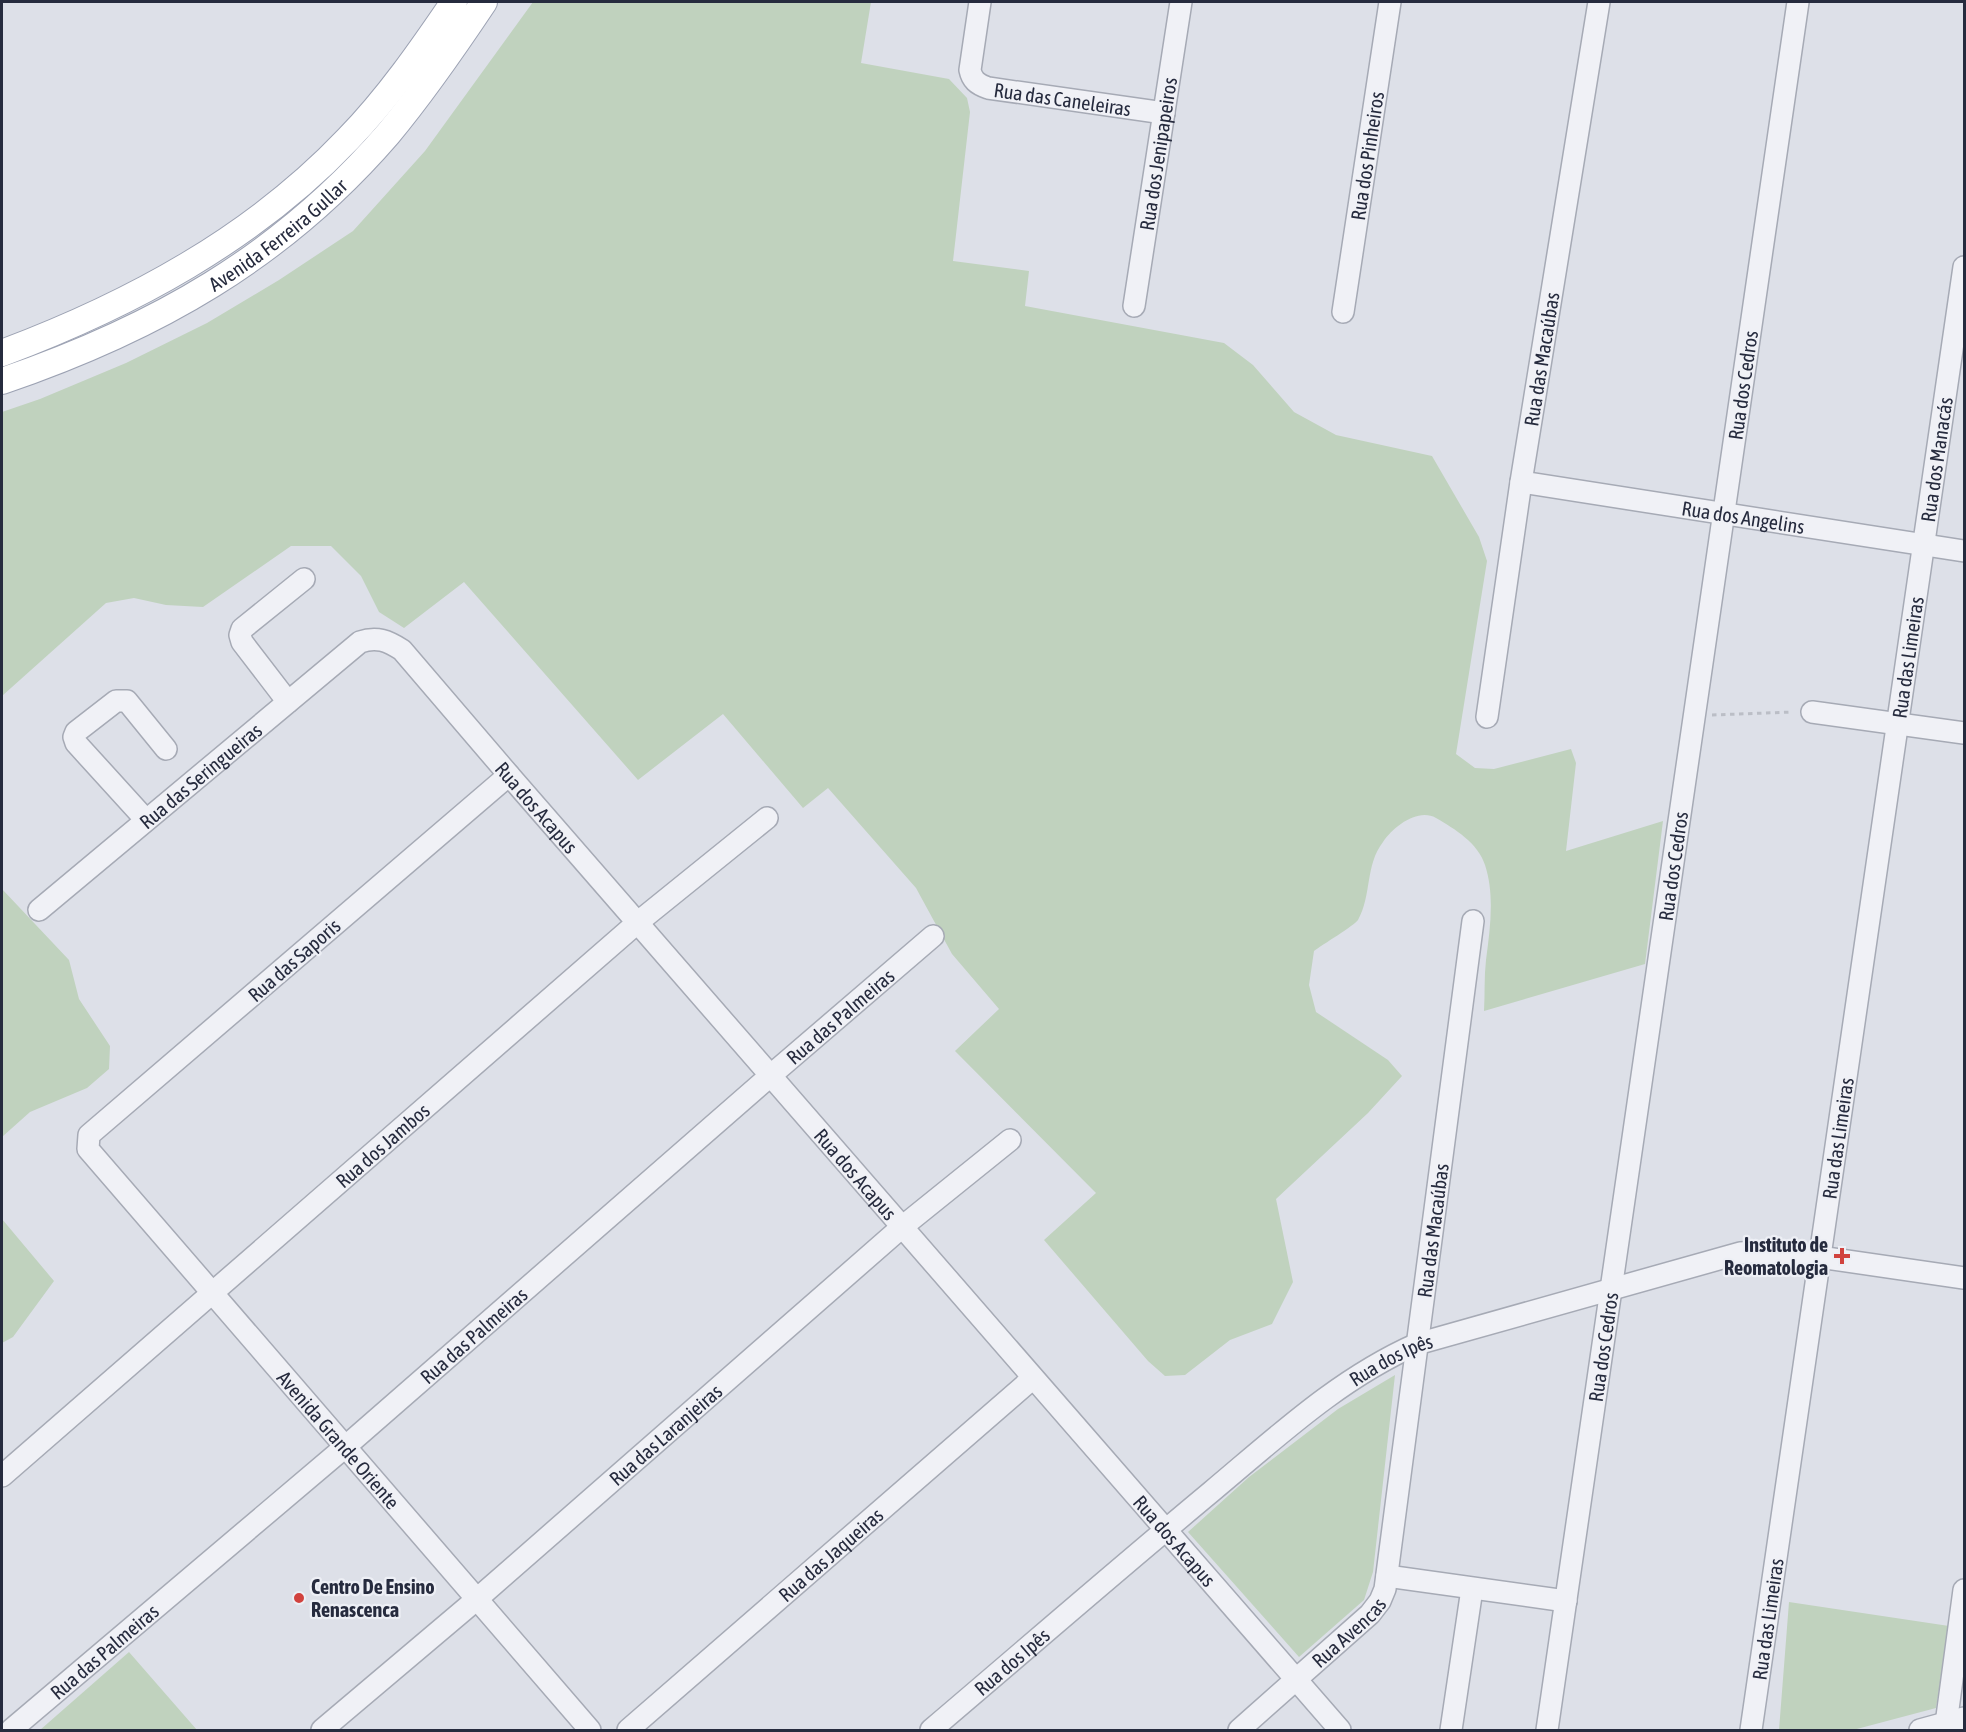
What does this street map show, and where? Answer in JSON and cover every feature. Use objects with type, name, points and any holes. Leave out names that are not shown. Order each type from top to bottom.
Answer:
[{"type":"main road","name":"Avenida Ferreira Gullar","points":[[2,353],[119,304],[234,237],[277,204],[349,139],[397,82],[454,2]]},
{"type":"main road","name":"Avenida Ferreira Gullar","points":[[2,381],[49,365],[111,339],[179,305],[243,266],[294,226],[340,185],[388,134],[440,66],[484,2]]},
{"type":"street","name":"Rua das Caneleiras","points":[[980,2],[970,70],[975,82],[987,88],[1164,113]]},
{"type":"street","name":"Rua dos Jenipapeiros","points":[[1134,306],[1181,2]]},
{"type":"street","name":"Rua dos Pinheiros","points":[[1343,312],[1390,2]]},
{"type":"street","name":"Rua das Macaúbas","points":[[1487,717],[1521,482],[1599,2]]},
{"type":"street","name":"Rua dos Cedros","points":[[1547,1731],[1798,2]]},
{"type":"street","name":"Rua dos Manacás","points":[[1925,545],[1965,267]]},
{"type":"street","name":"Rua dos Angelins","points":[[1521,482],[1965,551]]},
{"type":"street","name":"Rua das Limeiras","points":[[1751,1731],[1925,545]]},
{"type":"street","points":[[288,702],[242,642],[240,635],[242,629],[304,579]]},
{"type":"street","name":"Rua dos Acapus","points":[[360,642],[370,639],[383,640],[402,650],[508,775],[1340,1731]]},
{"type":"street","name":"Rua das Seringueiras","points":[[39,910],[360,642]]},
{"type":"street","points":[[146,820],[76,743],[74,737],[76,732],[116,701],[122,700],[127,701],[165,749]]},
{"type":"street","points":[[1812,712],[1965,733]]},
{"type":"street","name":"Rua das Saporis","points":[[88,1149],[89,1136],[508,775]]},
{"type":"street","name":"Rua dos Jambos","points":[[2,1476],[637,923],[767,818]]},
{"type":"street","name":"Rua das Macaúbas","points":[[1387,1576],[1473,921]]},
{"type":"street","name":"Rua das Palmeiras","points":[[11,1731],[345,1447],[933,936]]},
{"type":"street","name":"Rua das Laranjeiras","points":[[322,1731],[477,1599],[902,1227],[1010,1140]]},
{"type":"street","name":"Avenida Grande Oriente","points":[[88,1149],[590,1731]]},
{"type":"street","name":"Rua dos Ipês","points":[[931,1731],[1318,1403],[1359,1374],[1386,1358],[1417,1344],[1740,1253],[1820,1257],[1965,1278]]},
{"type":"street","name":"Rua das Jaqueiras","points":[[628,1731],[1033,1377]]},
{"type":"street","points":[[1387,1576],[1566,1601]]},
{"type":"street","name":"Rua Avencas","points":[[1296,1679],[1370,1614],[1380,1601],[1387,1576]]},
{"type":"street","points":[[1451,1731],[1472,1589]]},
{"type":"street","points":[[1920,1731],[1955,1721],[1965,1590]]},
{"type":"street","points":[[1239,1731],[1296,1679]]},
{"type":"path","points":[[1694,716],[1812,712]]},
{"type":"green space","points":[[533,2],[871,2],[861,63],[949,79],[967,98],[970,112],[953,261],[1029,271],[1025,306],[1224,343],[1253,365],[1294,412],[1336,435],[1432,456],[1479,537],[1487,561],[1456,754],[1475,768],[1494,769],[1571,749],[1576,763],[1566,851],[1663,821],[1645,964],[1484,1011],[1491,900],[1488,876],[1482,857],[1465,837],[1436,818],[1422,815],[1414,817],[1393,830],[1373,860],[1365,900],[1358,920],[1314,951],[1309,985],[1316,1012],[1388,1060],[1402,1076],[1368,1113],[1276,1199],[1293,1282],[1272,1324],[1230,1340],[1185,1375],[1165,1376],[1148,1361],[1044,1240],[1096,1193],[955,1051],[999,1009],[952,954],[916,888],[828,788],[803,808],[723,714],[638,780],[464,582],[404,628],[379,612],[361,576],[331,546],[291,546],[203,607],[166,605],[134,598],[106,603],[2,696],[2,412],[40,399],[126,363],[207,323],[279,280],[353,231],[425,151]]},
{"type":"green space","points":[[2,889],[69,960],[79,999],[110,1046],[109,1069],[87,1088],[30,1112],[2,1137]]},
{"type":"green space","points":[[2,1219],[54,1281],[13,1337],[2,1343]]},
{"type":"green space","points":[[1395,1375],[1373,1572],[1364,1600],[1299,1657],[1188,1532],[1249,1477],[1338,1409]]},
{"type":"green space","points":[[1789,1602],[1949,1626],[1936,1708],[1853,1730],[1779,1730]]},
{"type":"green space","points":[[129,1652],[197,1730],[40,1730]]},
{"type":"place","name":"Instituto de Reomatologia","points":[[1842,1256]]},
{"type":"place","name":"Centro De Ensino Renascenca","points":[[299,1598]]}]
